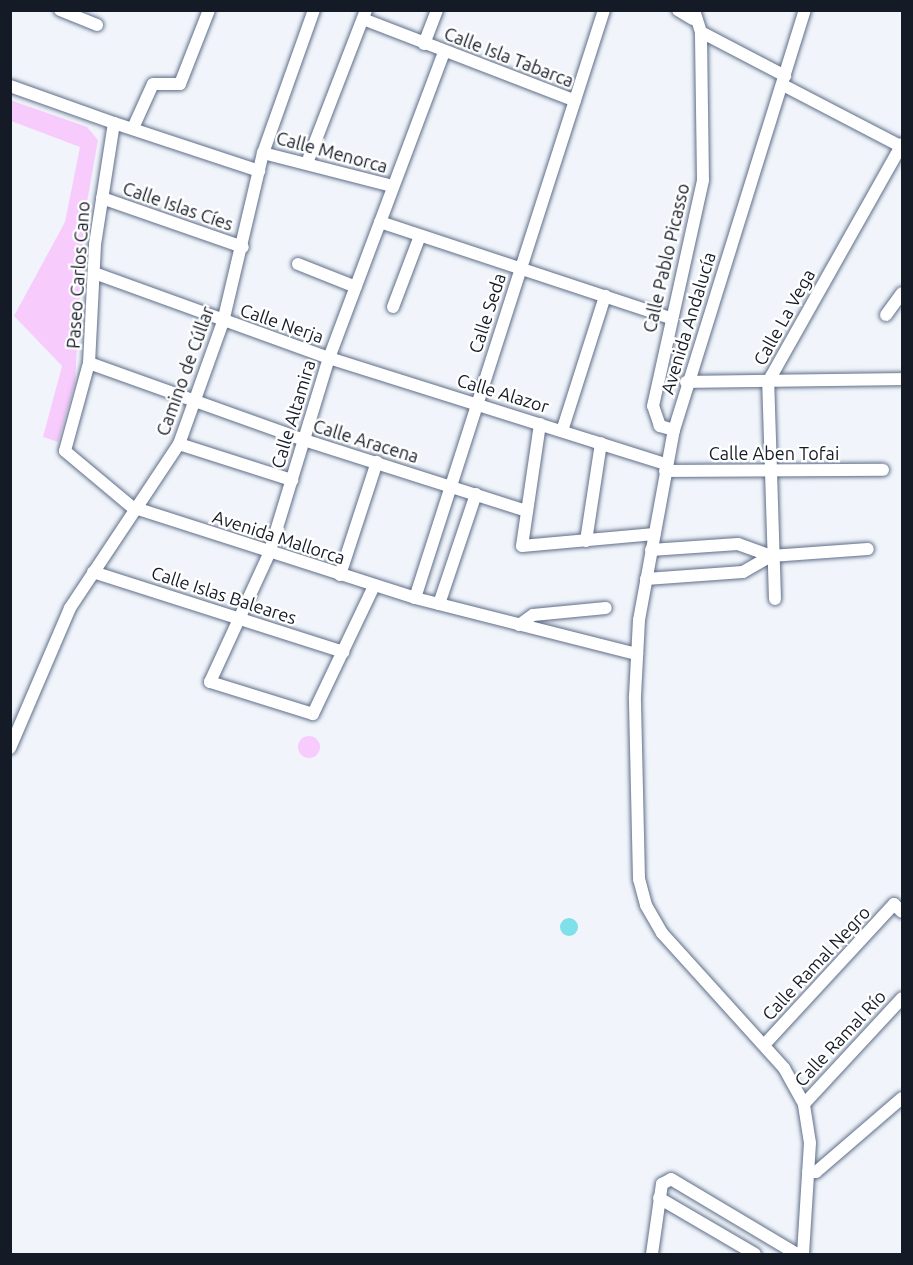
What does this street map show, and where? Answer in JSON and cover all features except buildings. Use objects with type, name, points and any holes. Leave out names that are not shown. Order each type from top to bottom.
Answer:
[{"type":"street","points":[[133,128],[153,84],[180,84],[209,10]]},
{"type":"street","name":"Camino de Cúllar","points":[[10,748],[52,642],[132,507],[179,444],[196,403],[224,322],[263,153],[314,10]]},
{"type":"street","points":[[424,44],[437,10]]},
{"type":"street","name":"Calle Seda","points":[[415,598],[604,10]]},
{"type":"street","points":[[678,10],[694,15],[701,32],[902,146]]},
{"type":"street","name":"Avenida Andalucía","points":[[804,1104],[764,1045],[662,933],[646,905],[639,879],[636,654],[665,467],[686,382],[806,10]]},
{"type":"street","points":[[62,11],[97,25]]},
{"type":"street","points":[[307,163],[364,15]]},
{"type":"street","name":"Calle Isla Tabarca","points":[[364,15],[424,44],[575,101]]},
{"type":"street","name":"Calle Pablo Picasso","points":[[674,430],[660,426],[653,406],[702,180],[701,32]]},
{"type":"street","name":"Calle Altamira","points":[[344,652],[314,714],[210,682],[269,554],[329,358],[444,52]]},
{"type":"street","points":[[10,86],[259,171]]},
{"type":"street","name":"Paseo Carlos Cano","points":[[114,123],[102,198],[94,273],[89,363],[65,451],[132,507]]},
{"type":"street","name":"Calle La Vega","points":[[775,599],[771,556],[768,382],[902,146]]},
{"type":"street","name":"Calle Menorca","points":[[263,153],[392,186]]},
{"type":"street","name":"Calle Islas Cíes","points":[[102,198],[243,247]]},
{"type":"street","points":[[380,222],[671,318]]},
{"type":"street","points":[[393,308],[420,236]]},
{"type":"street","points":[[298,264],[356,287]]},
{"type":"street","name":"Calle Nerja","points":[[94,273],[224,322],[329,358]]},
{"type":"street","points":[[886,315],[903,293]]},
{"type":"street","points":[[562,431],[604,296]]},
{"type":"street","name":"Calle Alazor","points":[[329,358],[602,443],[665,467]]},
{"type":"street","name":"Calle Aracena","points":[[89,363],[304,440],[527,511]]},
{"type":"street","points":[[686,382],[903,379]]},
{"type":"street","points":[[540,423],[522,546],[654,534]]},
{"type":"street","points":[[586,541],[602,443]]},
{"type":"street","points":[[179,444],[292,480]]},
{"type":"street","points":[[340,575],[377,462]]},
{"type":"street","name":"Calle Aben Tofai","points":[[665,467],[771,471],[884,470]]},
{"type":"street","points":[[439,604],[476,495]]},
{"type":"street","name":"Avenida Mallorca","points":[[132,507],[269,554],[415,598],[636,654]]},
{"type":"street","points":[[651,550],[738,544],[771,556],[868,549]]},
{"type":"street","points":[[646,579],[743,572],[771,556]]},
{"type":"street","name":"Calle Islas Baleares","points":[[93,572],[344,652]]},
{"type":"street","points":[[344,652],[374,586]]},
{"type":"street","points":[[519,625],[533,615],[606,608]]},
{"type":"street","name":"Calle Ramal Negro","points":[[764,1045],[898,908]]},
{"type":"street","name":"Calle Ramal Río","points":[[804,1104],[903,998]]},
{"type":"street","points":[[808,1172],[816,1172],[903,1098]]},
{"type":"street","points":[[803,1254],[808,1172],[804,1104]]},
{"type":"street","points":[[652,1254],[662,1185],[671,1179],[797,1254]]},
{"type":"street","points":[[659,1198],[755,1254]]},
{"type":"shaded area","points":[[10,100],[87,127],[98,140],[84,219],[75,382],[58,442],[43,437],[62,366],[14,316],[65,222],[80,147],[11,121]]},
{"type":"shaded area","points":[[309,736],[317,739],[320,747],[317,755],[309,758],[301,755],[298,747],[301,739]]},
{"type":"water","points":[[565,918],[573,918],[578,923],[576,934],[565,936],[560,931],[560,923]]}]
